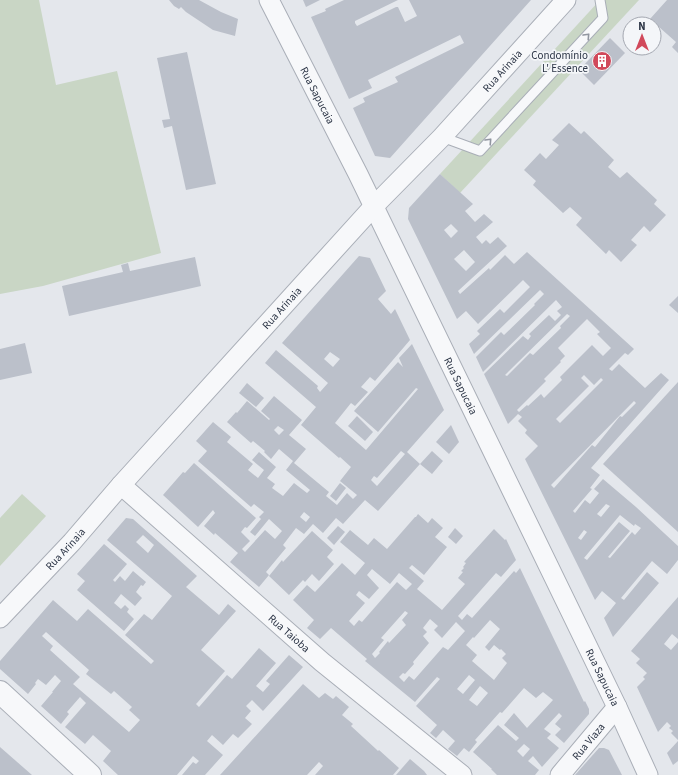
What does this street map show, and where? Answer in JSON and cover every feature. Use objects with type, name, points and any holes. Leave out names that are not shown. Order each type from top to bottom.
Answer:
[{"type":"street","name":"Rua Sapucaia","points":[[269,0],[374,206],[617,707],[648,775]]},
{"type":"street","name":"Rua Arinaia","points":[[0,618],[72,542],[121,485],[374,206],[442,137],[566,0]]},
{"type":"street","name":"Rua Taioba","points":[[121,485],[322,662],[462,775]]},
{"type":"street","points":[[0,692],[90,775]]},
{"type":"street","name":"Rua Viaza","points":[[560,775],[617,707]]},
{"type":"lane","points":[[442,137],[480,151],[603,18],[600,0]]},
{"type":"green space","points":[[0,0],[39,0],[56,85],[117,71],[161,253],[43,286],[0,294]]},
{"type":"green space","points":[[600,0],[639,0],[624,16],[622,16],[622,18],[460,193],[440,174]]},
{"type":"green space","points":[[22,494],[46,516],[0,566],[0,518]]},
{"type":"building","points":[[169,0],[199,0],[238,19],[235,36],[213,30],[181,7],[179,9],[174,6]]},
{"type":"building","points":[[303,0],[320,0],[306,7]]},
{"type":"building","points":[[344,0],[398,0],[355,21],[357,26],[396,7],[398,7],[405,22],[417,16],[409,0],[531,0],[390,158],[375,156],[353,108],[365,102],[363,98],[398,82],[395,77],[464,43],[460,35],[368,80],[372,88],[349,99],[311,17],[326,11],[325,9]]},
{"type":"building","points":[[667,0],[678,0],[678,53],[672,47],[676,42],[662,30],[662,16],[653,16]]},
{"type":"building","name":"Condomínio L' Essence","points":[[610,38],[622,50],[622,56],[594,85],[579,70]]},
{"type":"building","points":[[187,52],[216,184],[186,190],[172,126],[164,128],[162,120],[170,119],[157,58]]},
{"type":"building","points":[[569,123],[581,134],[584,131],[614,160],[608,167],[620,178],[627,172],[657,200],[654,204],[666,215],[650,232],[644,226],[631,240],[637,245],[621,262],[609,250],[606,254],[576,225],[582,218],[570,207],[563,213],[533,185],[536,181],[524,170],[540,153],[546,159],[559,145],[552,140]]},
{"type":"building","points":[[440,174],[473,204],[465,211],[475,222],[484,214],[493,222],[476,237],[482,244],[486,240],[490,244],[498,237],[507,246],[458,291],[460,294],[489,268],[490,270],[505,255],[514,264],[527,252],[634,349],[628,355],[625,353],[609,369],[612,371],[619,364],[645,388],[661,373],[669,380],[591,468],[600,475],[590,488],[592,489],[573,511],[575,513],[585,500],[590,504],[599,493],[594,489],[603,479],[678,546],[678,560],[667,574],[652,561],[621,598],[624,600],[647,572],[659,583],[613,637],[604,618],[616,603],[602,591],[595,600],[525,459],[538,446],[525,433],[527,430],[518,421],[522,417],[518,414],[508,424],[484,374],[523,336],[528,340],[531,336],[529,334],[549,315],[555,321],[561,315],[557,311],[562,307],[556,300],[483,372],[476,357],[501,332],[504,335],[535,305],[534,304],[544,294],[540,290],[474,354],[469,344],[480,334],[477,331],[500,309],[504,313],[530,287],[523,280],[478,324],[466,311],[457,319],[408,219],[409,208]],"holes":[[[451,224],[458,231],[451,238],[444,230]],[[464,250],[475,262],[466,271],[454,259]],[[567,314],[570,316],[560,326],[561,328],[533,355],[530,353],[507,376],[505,375]],[[587,319],[600,332],[597,334],[611,348],[603,356],[592,345],[560,377],[562,380],[544,398],[541,394],[519,412],[517,410],[546,381],[544,379],[565,356],[558,348]],[[584,375],[594,385],[601,378],[603,380],[560,423],[556,419],[589,386],[581,378]],[[634,401],[636,403],[622,417],[620,416],[595,447],[592,445],[554,488],[551,485]],[[606,504],[610,506],[601,517],[597,514]],[[620,515],[634,526],[635,524],[641,528],[635,535],[632,532],[610,558],[608,557],[630,531],[619,522],[587,560],[584,558]],[[584,530],[587,532],[581,540],[578,538]]]},
{"type":"building","points":[[359,256],[370,258],[386,291],[378,299],[391,314],[395,309],[410,340],[375,381],[370,377],[361,387],[368,392],[355,406],[351,403],[335,423],[366,450],[418,389],[416,388],[378,432],[354,411],[398,362],[403,367],[399,358],[412,344],[444,410],[407,452],[420,464],[378,511],[365,500],[343,524],[336,518],[323,533],[313,524],[304,534],[296,528],[283,545],[286,548],[266,572],[269,575],[259,587],[230,562],[238,553],[215,533],[214,535],[204,526],[215,513],[213,510],[198,527],[163,495],[183,472],[185,473],[194,463],[256,518],[241,532],[250,541],[242,549],[245,552],[265,530],[275,539],[282,531],[269,519],[255,536],[250,532],[261,519],[259,517],[264,512],[254,504],[251,507],[198,461],[207,451],[196,441],[213,422],[231,437],[227,442],[253,464],[248,470],[258,478],[264,470],[252,460],[259,452],[276,467],[267,478],[275,484],[272,488],[283,496],[294,483],[307,493],[310,490],[286,470],[293,461],[279,449],[271,459],[264,452],[265,451],[253,441],[251,443],[227,422],[247,401],[269,420],[270,419],[261,411],[274,396],[302,420],[289,435],[306,449],[294,463],[329,492],[326,496],[337,505],[347,493],[353,499],[357,495],[340,481],[351,467],[301,425],[316,407],[265,363],[276,350],[318,386],[317,388],[320,392],[328,383],[282,343]],"holes":[[[330,352],[340,359],[333,367],[324,359]],[[278,426],[284,430],[279,435],[274,430]],[[401,451],[405,454],[377,486],[371,480],[374,476],[377,478]],[[304,512],[310,517],[306,522],[300,517]]]},
{"type":"building","points":[[195,257],[201,286],[69,316],[62,286],[123,272],[121,265],[128,263],[130,271]]},
{"type":"building","points":[[678,296],[678,313],[669,305]]},
{"type":"building","points":[[25,343],[32,373],[0,380],[0,349]]},
{"type":"building","points":[[678,382],[678,532],[603,464]]},
{"type":"building","points":[[247,383],[264,398],[256,407],[239,393]]},
{"type":"building","points":[[357,416],[373,432],[365,441],[348,426]]},
{"type":"building","points":[[451,425],[459,442],[449,454],[436,442]]},
{"type":"building","points":[[432,451],[443,461],[432,474],[420,464]]},
{"type":"building","points":[[340,483],[346,488],[336,501],[330,496]]},
{"type":"building","points":[[418,514],[428,523],[432,518],[443,528],[435,537],[447,547],[424,575],[412,565],[409,568],[424,581],[417,589],[442,610],[465,584],[458,578],[463,572],[461,571],[466,563],[464,562],[494,529],[505,540],[506,539],[516,560],[501,577],[496,573],[458,616],[462,620],[467,614],[472,618],[514,571],[516,573],[520,568],[584,702],[585,701],[589,709],[589,714],[564,743],[555,735],[561,729],[555,724],[562,716],[559,713],[544,729],[551,734],[547,738],[559,748],[542,767],[533,756],[528,761],[539,770],[535,775],[497,775],[473,752],[498,725],[516,741],[519,738],[504,725],[514,713],[527,728],[553,700],[543,692],[536,698],[524,688],[475,740],[477,742],[469,752],[464,748],[457,756],[448,749],[455,741],[443,730],[436,738],[430,733],[437,725],[416,706],[440,679],[437,677],[415,702],[365,661],[367,659],[331,628],[320,639],[307,628],[314,620],[293,600],[307,585],[315,592],[342,563],[355,575],[365,563],[340,542],[350,530],[368,545],[374,538],[387,549]],"holes":[[[372,569],[390,584],[399,573],[412,584],[406,590],[397,582],[362,622],[359,620],[354,626],[349,621],[365,603],[356,595],[359,591],[369,599],[379,588],[367,575]],[[405,611],[408,613],[402,620],[406,625],[389,643],[388,641],[375,658],[372,654],[384,640],[381,638]],[[430,619],[438,626],[434,630],[442,638],[456,622],[465,631],[448,650],[443,647],[414,680],[409,676],[404,682],[399,677],[403,673],[405,674],[414,664],[413,662],[429,643],[423,636],[427,632],[423,628]],[[490,620],[500,629],[485,647],[489,651],[494,645],[506,654],[502,658],[507,663],[494,680],[472,661],[477,655],[466,645],[473,637],[474,638]],[[469,675],[475,680],[463,694],[457,689]],[[480,686],[488,693],[477,706],[469,700]],[[524,744],[530,749],[523,757],[517,751]]]},
{"type":"building","points":[[126,518],[133,519],[197,576],[186,587],[219,615],[228,604],[236,611],[201,650],[225,671],[196,704],[199,707],[227,675],[232,679],[259,648],[276,663],[256,686],[263,692],[270,684],[266,681],[289,655],[303,667],[263,711],[252,700],[246,706],[251,711],[245,718],[252,724],[238,738],[233,734],[223,745],[212,735],[207,741],[223,755],[205,775],[182,775],[193,762],[196,764],[199,761],[193,756],[177,775],[118,775],[103,761],[111,751],[93,735],[85,744],[65,727],[86,703],[80,697],[67,712],[69,714],[61,724],[41,706],[61,681],[55,675],[46,685],[38,679],[28,694],[0,669],[0,661],[53,600],[77,621],[88,609],[151,664],[154,661],[125,635],[144,614],[152,620],[172,596],[107,540]],"holes":[[[143,535],[154,545],[148,553],[136,542]],[[46,632],[89,670],[86,674],[111,694],[114,691],[132,707],[129,710],[140,720],[129,732],[73,684],[80,677],[50,650],[53,646],[42,636]]]},
{"type":"building","points":[[338,526],[345,532],[334,545],[327,538]]},
{"type":"building","points":[[455,528],[463,536],[456,544],[448,537]]},
{"type":"building","points":[[312,531],[333,550],[327,557],[334,564],[319,581],[312,574],[305,582],[303,580],[289,595],[269,576],[282,560],[283,562]]},
{"type":"building","points":[[104,544],[127,564],[113,580],[115,582],[120,576],[125,581],[133,571],[146,582],[143,586],[141,585],[136,592],[142,598],[135,606],[121,594],[114,603],[121,609],[125,605],[129,609],[127,612],[134,619],[124,631],[77,590],[85,581],[77,574]]},
{"type":"building","points":[[678,597],[678,639],[672,634],[664,644],[671,650],[678,642],[678,740],[671,733],[673,731],[669,728],[671,726],[667,722],[658,732],[637,687],[645,679],[643,677],[647,673],[636,663],[640,659],[631,651]]},
{"type":"building","points":[[303,684],[319,698],[325,693],[333,699],[336,696],[349,707],[342,715],[353,724],[351,726],[399,768],[393,775],[315,775],[323,766],[319,762],[307,775],[220,775]]},
{"type":"building","points":[[678,741],[678,761],[673,765],[667,753]]},
{"type":"building","points":[[0,747],[32,775],[0,775]]},
{"type":"building","points":[[599,748],[609,750],[622,775],[575,775]]},
{"type":"building","points":[[410,759],[424,771],[427,775],[396,775]]},
{"type":"place","name":"Condomínio L' Essence","points":[[602,61]]}]
